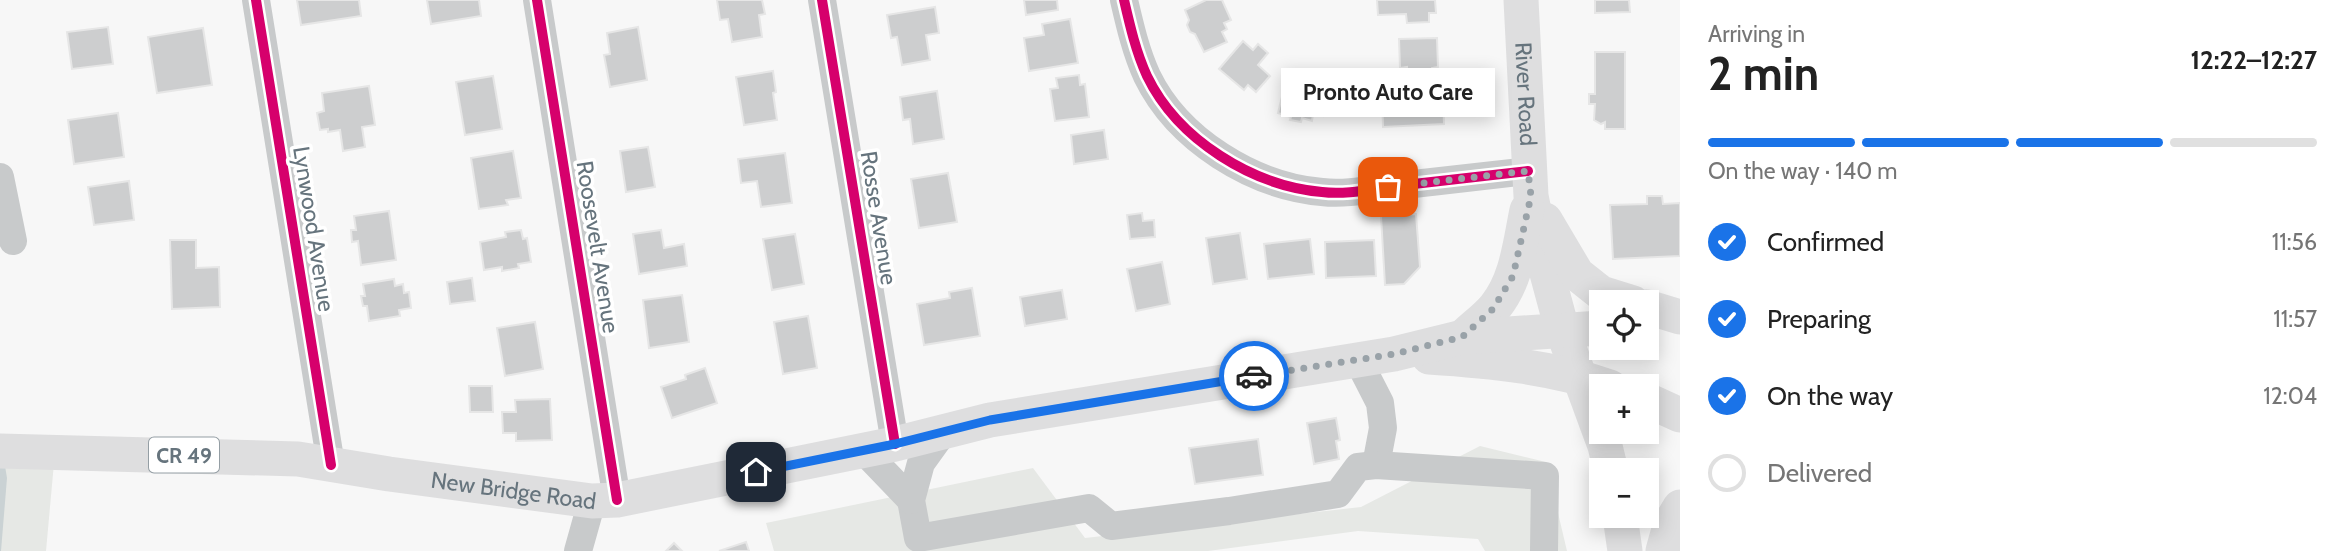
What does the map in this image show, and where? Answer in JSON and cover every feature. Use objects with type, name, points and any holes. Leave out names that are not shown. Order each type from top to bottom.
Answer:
[{"type":"main road","name":"River Road","points":[[1521,0],[1530,184],[1545,266],[1562,329],[1590,374]]},
{"type":"main road","points":[[1530,184],[1577,274],[1597,290]]},
{"type":"main road","points":[[1462,337],[1493,309],[1513,276],[1530,184]]},
{"type":"main road","points":[[1659,311],[1680,317]]},
{"type":"main road","points":[[1659,326],[1680,325]]},
{"type":"main road","name":"New Bridge Road","points":[[0,451],[298,459],[604,501],[879,447],[990,420],[1394,354],[1462,337],[1589,328]]},
{"type":"main road","name":"CR 49","points":[[1394,354],[1535,367],[1589,380]]},
{"type":"main road","points":[[1659,405],[1680,415]]},
{"type":"main road","points":[[1663,551],[1671,522],[1680,507]]},
{"type":"main road","points":[[1621,528],[1625,551]]},
{"type":"street","name":"Lynwood Avenue","points":[[256,0],[331,465]]},
{"type":"street","name":"Roosevelt Avenue","points":[[537,0],[604,501]]},
{"type":"street","name":"Rosse Avenue","points":[[822,0],[879,447]]},
{"type":"street","points":[[1124,0],[1134,43],[1148,77],[1167,108],[1194,135],[1222,157],[1250,171],[1284,185],[1335,193],[1530,184]]},
{"type":"street","points":[[0,177],[13,241]]},
{"type":"street","points":[[1358,359],[1380,403],[1382,428],[1376,465]]},
{"type":"street","points":[[911,500],[921,463],[944,431]]},
{"type":"street","points":[[879,447],[911,500],[918,538],[1089,508],[1111,526],[1338,494],[1358,467],[1376,465],[1545,475],[1544,551]]},
{"type":"street","points":[[578,551],[604,501]]},
{"type":"shaded area","points":[[0,436],[7,478],[1,551],[0,551]]},
{"type":"shaded area","points":[[1480,446],[1546,462],[1567,551],[1485,551],[1478,539],[1358,531],[1208,551],[774,551],[766,523],[1033,468],[1085,538],[1361,507]]},
{"type":"shaded area","points":[[0,462],[54,463],[46,551],[0,551]]},
{"type":"building","points":[[297,0],[359,0],[361,16],[301,25]]},
{"type":"building","points":[[427,0],[479,0],[481,16],[431,24]]},
{"type":"building","points":[[717,0],[762,0],[765,14],[759,15],[762,37],[732,42],[728,19],[720,20]]},
{"type":"building","points":[[1024,0],[1057,0],[1058,10],[1026,15]]},
{"type":"building","points":[[1206,0],[1222,0],[1231,20],[1224,23],[1227,29],[1222,32],[1227,42],[1204,52],[1195,34],[1190,32],[1185,10]]},
{"type":"building","points":[[1377,0],[1435,0],[1436,13],[1429,13],[1429,22],[1407,23],[1406,14],[1378,15]]},
{"type":"building","points":[[1595,0],[1629,0],[1630,12],[1595,13]]},
{"type":"building","points":[[935,7],[939,33],[926,35],[930,60],[902,65],[897,37],[891,38],[887,15]]},
{"type":"building","points":[[1070,19],[1078,63],[1029,71],[1024,38],[1044,35],[1042,24]]},
{"type":"building","points":[[108,27],[113,64],[72,69],[67,32]]},
{"type":"building","points":[[638,27],[647,80],[610,87],[604,55],[610,54],[607,33]]},
{"type":"building","points":[[203,28],[212,85],[157,93],[148,37]]},
{"type":"building","points":[[1437,38],[1438,67],[1432,68],[1432,78],[1407,79],[1407,67],[1400,68],[1399,39]]},
{"type":"building","points":[[1243,41],[1253,50],[1258,44],[1268,53],[1258,65],[1270,76],[1256,92],[1248,85],[1244,90],[1219,69]]},
{"type":"building","points":[[1595,52],[1625,52],[1625,129],[1605,129],[1605,122],[1601,124],[1594,120],[1595,104],[1589,104],[1589,94],[1595,94]]},
{"type":"building","points":[[773,71],[777,120],[744,125],[736,77]]},
{"type":"building","points":[[1079,75],[1080,85],[1085,84],[1089,117],[1055,121],[1050,89],[1058,88],[1056,78]]},
{"type":"building","points":[[493,76],[502,129],[465,135],[456,82]]},
{"type":"building","points":[[1287,76],[1314,82],[1312,91],[1328,95],[1323,116],[1313,114],[1312,121],[1302,118],[1301,122],[1290,120],[1291,117],[1278,113]]},
{"type":"building","points":[[369,86],[375,125],[362,127],[365,147],[343,151],[340,130],[320,130],[317,113],[324,111],[322,93]]},
{"type":"building","points":[[937,91],[944,139],[913,144],[910,119],[903,120],[900,97]]},
{"type":"building","points":[[1443,92],[1444,124],[1383,127],[1382,95]]},
{"type":"building","points":[[118,113],[124,157],[74,164],[68,120]]},
{"type":"building","points":[[1104,130],[1108,159],[1074,164],[1071,135]]},
{"type":"building","points":[[648,147],[655,187],[626,192],[620,151]]},
{"type":"building","points":[[513,151],[521,198],[506,200],[508,205],[479,209],[471,158]]},
{"type":"building","points":[[785,153],[792,203],[761,207],[757,181],[741,183],[738,159]]},
{"type":"building","points":[[948,173],[957,222],[919,228],[911,179]]},
{"type":"building","points":[[129,181],[134,220],[94,225],[88,187]]},
{"type":"building","points":[[1647,196],[1662,196],[1663,204],[1680,203],[1680,256],[1613,259],[1610,205],[1647,204]]},
{"type":"building","points":[[389,211],[396,260],[361,265],[358,241],[352,242],[351,230],[356,230],[354,216]]},
{"type":"building","points":[[1142,213],[1143,221],[1154,220],[1155,237],[1130,239],[1127,215]]},
{"type":"building","points":[[1416,214],[1420,267],[1404,284],[1385,285],[1381,216]]},
{"type":"building","points":[[521,230],[523,239],[527,238],[531,262],[518,264],[519,268],[502,271],[502,267],[484,270],[480,242],[506,237],[505,232]]},
{"type":"building","points":[[661,230],[664,248],[684,244],[687,266],[639,274],[633,234]]},
{"type":"building","points":[[1240,233],[1247,279],[1213,284],[1206,238]]},
{"type":"building","points":[[795,234],[804,284],[772,290],[763,239]]},
{"type":"building","points":[[1310,239],[1314,274],[1268,279],[1264,244]]},
{"type":"building","points":[[170,240],[196,240],[196,268],[219,267],[220,307],[172,309]]},
{"type":"building","points":[[1374,240],[1376,276],[1326,278],[1325,242]]},
{"type":"building","points":[[1162,262],[1170,304],[1136,311],[1127,269]]},
{"type":"building","points":[[472,278],[475,301],[450,304],[447,282]]},
{"type":"building","points":[[394,279],[395,286],[403,284],[404,293],[409,292],[411,308],[399,310],[400,316],[369,321],[367,306],[363,306],[361,296],[365,296],[363,284]]},
{"type":"building","points":[[972,288],[980,336],[924,345],[917,304],[950,298],[949,292]]},
{"type":"building","points":[[1062,290],[1067,319],[1025,326],[1020,297]]},
{"type":"building","points":[[682,295],[689,342],[649,348],[643,300]]},
{"type":"building","points":[[808,316],[817,368],[783,374],[774,322]]},
{"type":"building","points":[[535,322],[543,369],[505,376],[497,328]]},
{"type":"building","points":[[705,368],[717,403],[672,418],[661,387],[686,379],[685,375]]},
{"type":"building","points":[[469,386],[492,386],[493,412],[470,412]]},
{"type":"building","points":[[550,399],[552,440],[516,441],[516,433],[503,433],[502,412],[516,412],[515,400]]},
{"type":"building","points":[[1336,418],[1340,440],[1336,441],[1339,459],[1314,464],[1307,423]]},
{"type":"building","points":[[1258,439],[1263,475],[1195,484],[1189,448]]},
{"type":"building","points":[[746,542],[749,551],[719,551]]},
{"type":"building","points":[[674,543],[682,551],[666,551]]},
{"type":"cycle path","points":[[256,0],[331,465]]},
{"type":"cycle path","points":[[537,0],[617,500]]},
{"type":"cycle path","points":[[822,0],[895,444]]},
{"type":"cycle path","points":[[1124,0],[1140,58],[1161,99],[1198,139],[1244,170],[1296,188],[1340,193],[1528,171]]},
{"type":"way so far","points":[[1254,376],[1394,354],[1462,337],[1493,309],[1503,295],[1513,276],[1531,196],[1528,171],[1388,187]]},
{"type":"place","name":"Pronto Auto Care","points":[[1388,187]]},
{"type":"route","points":[[756,472],[895,444],[990,420],[1254,376]]}]
